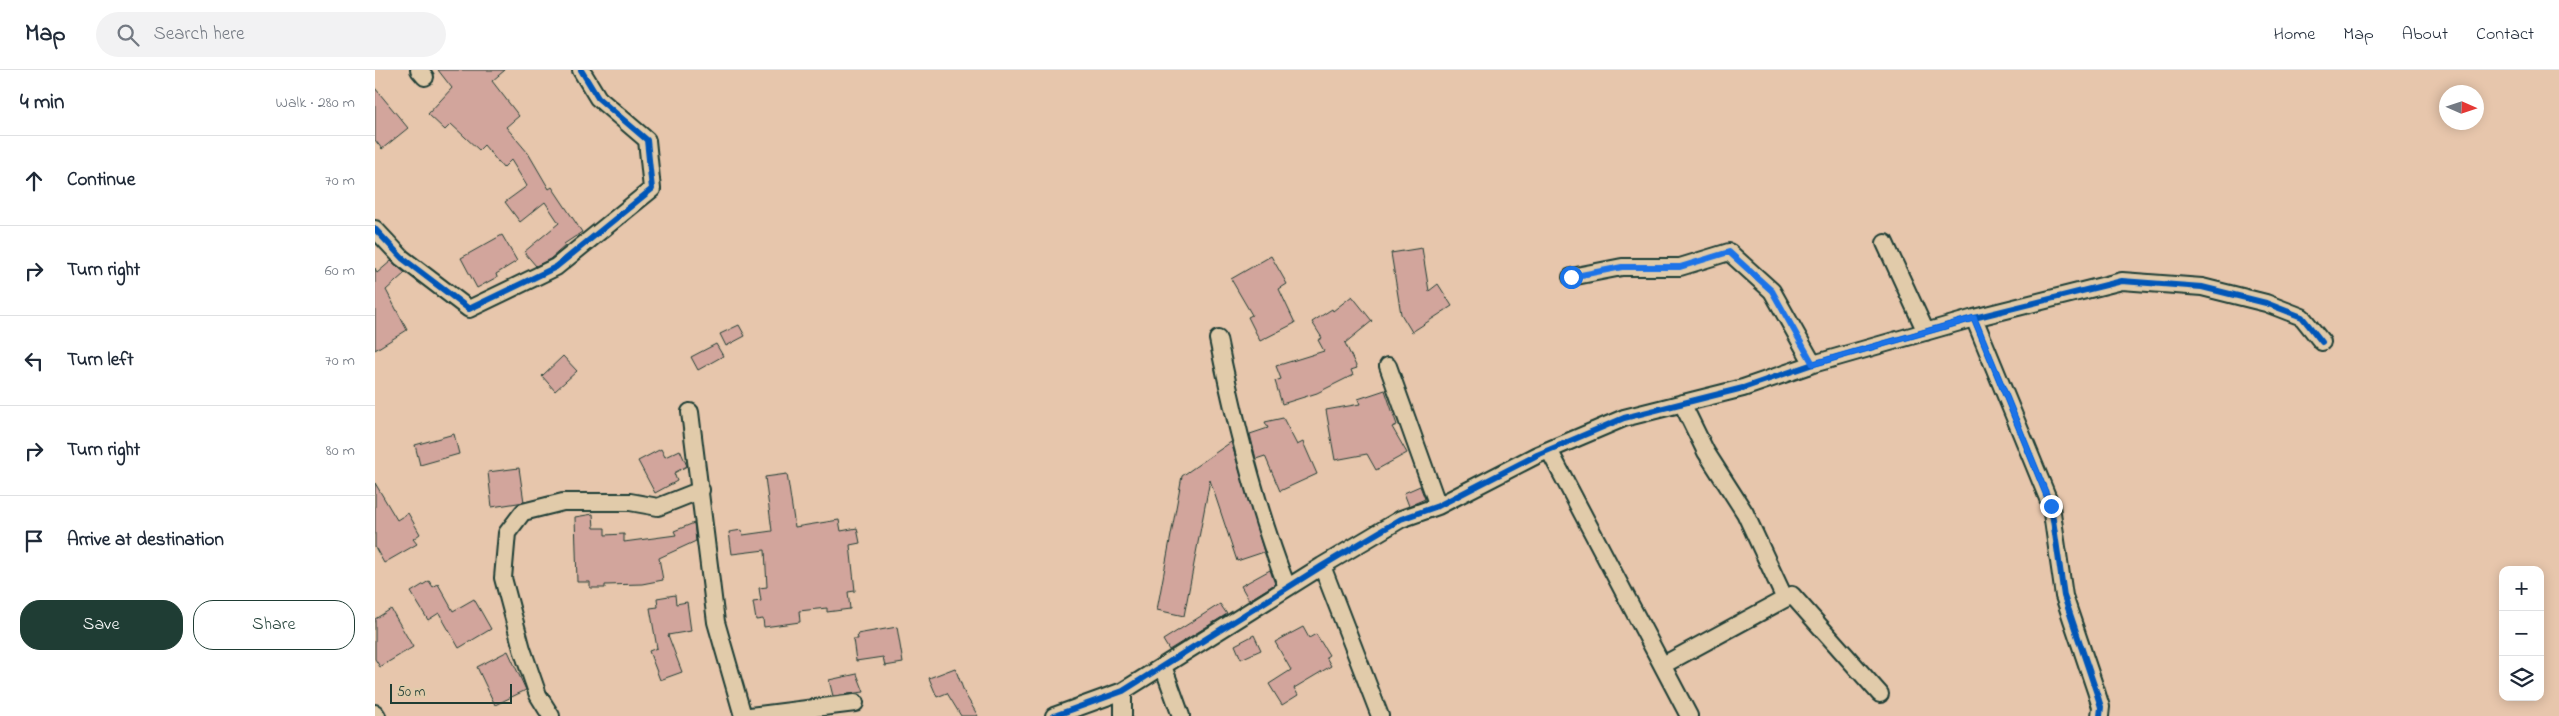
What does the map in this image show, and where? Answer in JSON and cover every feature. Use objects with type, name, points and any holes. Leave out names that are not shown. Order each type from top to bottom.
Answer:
[{"type":"street","points":[[375,229],[401,258],[469,309],[557,267],[652,189],[647,140],[598,98],[581,70]]},
{"type":"street","points":[[1885,243],[1926,332]]},
{"type":"street","points":[[1571,277],[1622,267],[1680,267],[1729,252],[1772,291],[1813,364]]},
{"type":"street","points":[[1054,716],[1123,691],[1287,587],[1401,519],[1438,506],[1549,450],[1624,418],[1743,388],[1813,364],[1974,318],[2122,281],[2202,287],[2266,303],[2302,317],[2322,342]]},
{"type":"street","points":[[1974,318],[2051,506],[2064,596],[2101,707],[2100,716]]},
{"type":"street","points":[[1218,338],[1231,405],[1253,485],[1287,587]]},
{"type":"street","points":[[1388,366],[1438,506]]},
{"type":"street","points":[[1682,403],[1706,452],[1745,513],[1785,599]]},
{"type":"street","points":[[690,412],[716,622],[743,716]]},
{"type":"street","points":[[1549,450],[1689,716]]},
{"type":"street","points":[[551,716],[538,695],[522,650],[503,578],[507,533],[523,512],[563,502],[630,502],[658,507],[701,490]]},
{"type":"street","points":[[1322,566],[1380,716]]},
{"type":"street","points":[[1663,665],[1792,595],[1879,694]]},
{"type":"street","points":[[1163,666],[1181,716]]},
{"type":"street","points":[[1123,691],[1123,716]]},
{"type":"street","points":[[749,716],[855,703]]},
{"type":"building","points":[[438,70],[505,70],[492,81],[519,116],[506,127],[528,153],[549,189],[552,187],[582,232],[564,244],[565,246],[550,259],[536,266],[524,252],[559,223],[545,202],[520,222],[505,202],[527,186],[511,160],[503,168],[484,145],[479,150],[451,124],[445,130],[428,114],[452,88]]},
{"type":"building","points":[[375,88],[408,128],[382,149],[375,140]]},
{"type":"building","points":[[502,235],[517,261],[496,274],[497,277],[477,288],[461,258]]},
{"type":"building","points":[[1422,248],[1429,291],[1438,284],[1452,306],[1412,332],[1401,314],[1391,253]]},
{"type":"building","points":[[1271,256],[1287,284],[1279,289],[1295,323],[1260,341],[1248,317],[1252,315],[1231,279]]},
{"type":"building","points":[[391,261],[405,273],[386,290],[407,330],[375,350],[375,268],[377,273]]},
{"type":"building","points":[[1352,296],[1372,321],[1345,343],[1357,368],[1351,370],[1353,375],[1317,393],[1282,404],[1275,381],[1281,379],[1276,366],[1324,351],[1318,340],[1322,338],[1312,322],[1332,309],[1333,311]]},
{"type":"building","points":[[739,325],[745,336],[726,346],[720,334]]},
{"type":"building","points":[[716,344],[723,356],[698,370],[691,357]]},
{"type":"building","points":[[563,356],[577,371],[555,391],[542,376]]},
{"type":"building","points":[[1385,390],[1397,425],[1392,427],[1407,453],[1376,470],[1367,454],[1335,460],[1326,410],[1360,404],[1358,399]]},
{"type":"building","points":[[1283,418],[1297,445],[1303,442],[1317,474],[1280,491],[1265,456],[1256,459],[1250,434],[1268,428],[1265,422]]},
{"type":"building","points":[[454,434],[459,454],[420,465],[415,445]]},
{"type":"building","points":[[1231,442],[1264,552],[1237,561],[1210,480],[1184,616],[1157,610],[1182,476]]},
{"type":"building","points":[[661,449],[665,457],[680,450],[687,466],[674,473],[677,481],[655,493],[638,461]]},
{"type":"building","points":[[519,468],[524,502],[492,507],[488,472]]},
{"type":"building","points":[[787,474],[795,527],[839,520],[841,531],[857,528],[860,543],[850,545],[855,591],[848,592],[850,609],[827,612],[827,608],[799,611],[800,622],[764,627],[763,619],[756,620],[753,602],[761,601],[759,588],[767,587],[765,550],[732,554],[729,532],[742,530],[743,535],[772,531],[765,477]]},
{"type":"building","points":[[375,483],[397,520],[408,513],[420,534],[413,539],[417,544],[384,563],[375,547]]},
{"type":"building","points":[[1420,486],[1425,499],[1409,506],[1404,493]]},
{"type":"building","points":[[593,514],[594,528],[605,528],[605,535],[624,534],[624,542],[676,535],[674,531],[694,523],[696,541],[659,558],[663,580],[642,584],[605,585],[605,588],[590,588],[590,582],[577,582],[575,517]]},
{"type":"building","points":[[1270,570],[1275,584],[1249,600],[1241,586]]},
{"type":"building","points":[[429,581],[433,587],[438,584],[453,611],[474,599],[491,629],[459,648],[439,613],[428,620],[411,592]]},
{"type":"building","points":[[675,595],[676,604],[687,602],[691,631],[668,635],[682,672],[660,680],[649,651],[657,648],[650,608],[658,607],[657,598]]},
{"type":"building","points":[[1220,604],[1227,614],[1169,650],[1163,640]]},
{"type":"building","points":[[391,609],[413,647],[380,667],[375,659],[375,619]]},
{"type":"building","points":[[897,627],[903,663],[885,666],[883,657],[856,661],[853,639],[858,639],[857,634]]},
{"type":"building","points":[[1303,627],[1309,638],[1316,634],[1329,655],[1326,657],[1331,666],[1294,688],[1298,695],[1282,705],[1269,684],[1291,670],[1275,642]]},
{"type":"building","points":[[1254,635],[1261,650],[1241,659],[1235,645]]},
{"type":"building","points":[[508,651],[526,690],[495,705],[477,667]]},
{"type":"building","points":[[955,668],[965,694],[978,716],[961,716],[947,693],[937,697],[929,678]]},
{"type":"building","points":[[857,674],[864,692],[833,696],[829,680]]},
{"type":"cycle path","points":[[375,229],[402,258],[469,309],[556,267],[652,189],[647,140],[598,98],[581,70]]},
{"type":"cycle path","points":[[1054,716],[1123,691],[1322,566],[1401,519],[1438,506],[1537,455],[1624,418],[1743,388],[1813,364],[1974,318],[2122,281],[2202,287],[2266,303],[2302,317],[2322,342]]},
{"type":"cycle path","points":[[1974,318],[2051,506],[2064,596],[2101,707],[2100,716]]},
{"type":"route","points":[[1571,277],[1622,267],[1680,267],[1729,252],[1772,291],[1813,364],[1974,318],[2051,506]]}]
